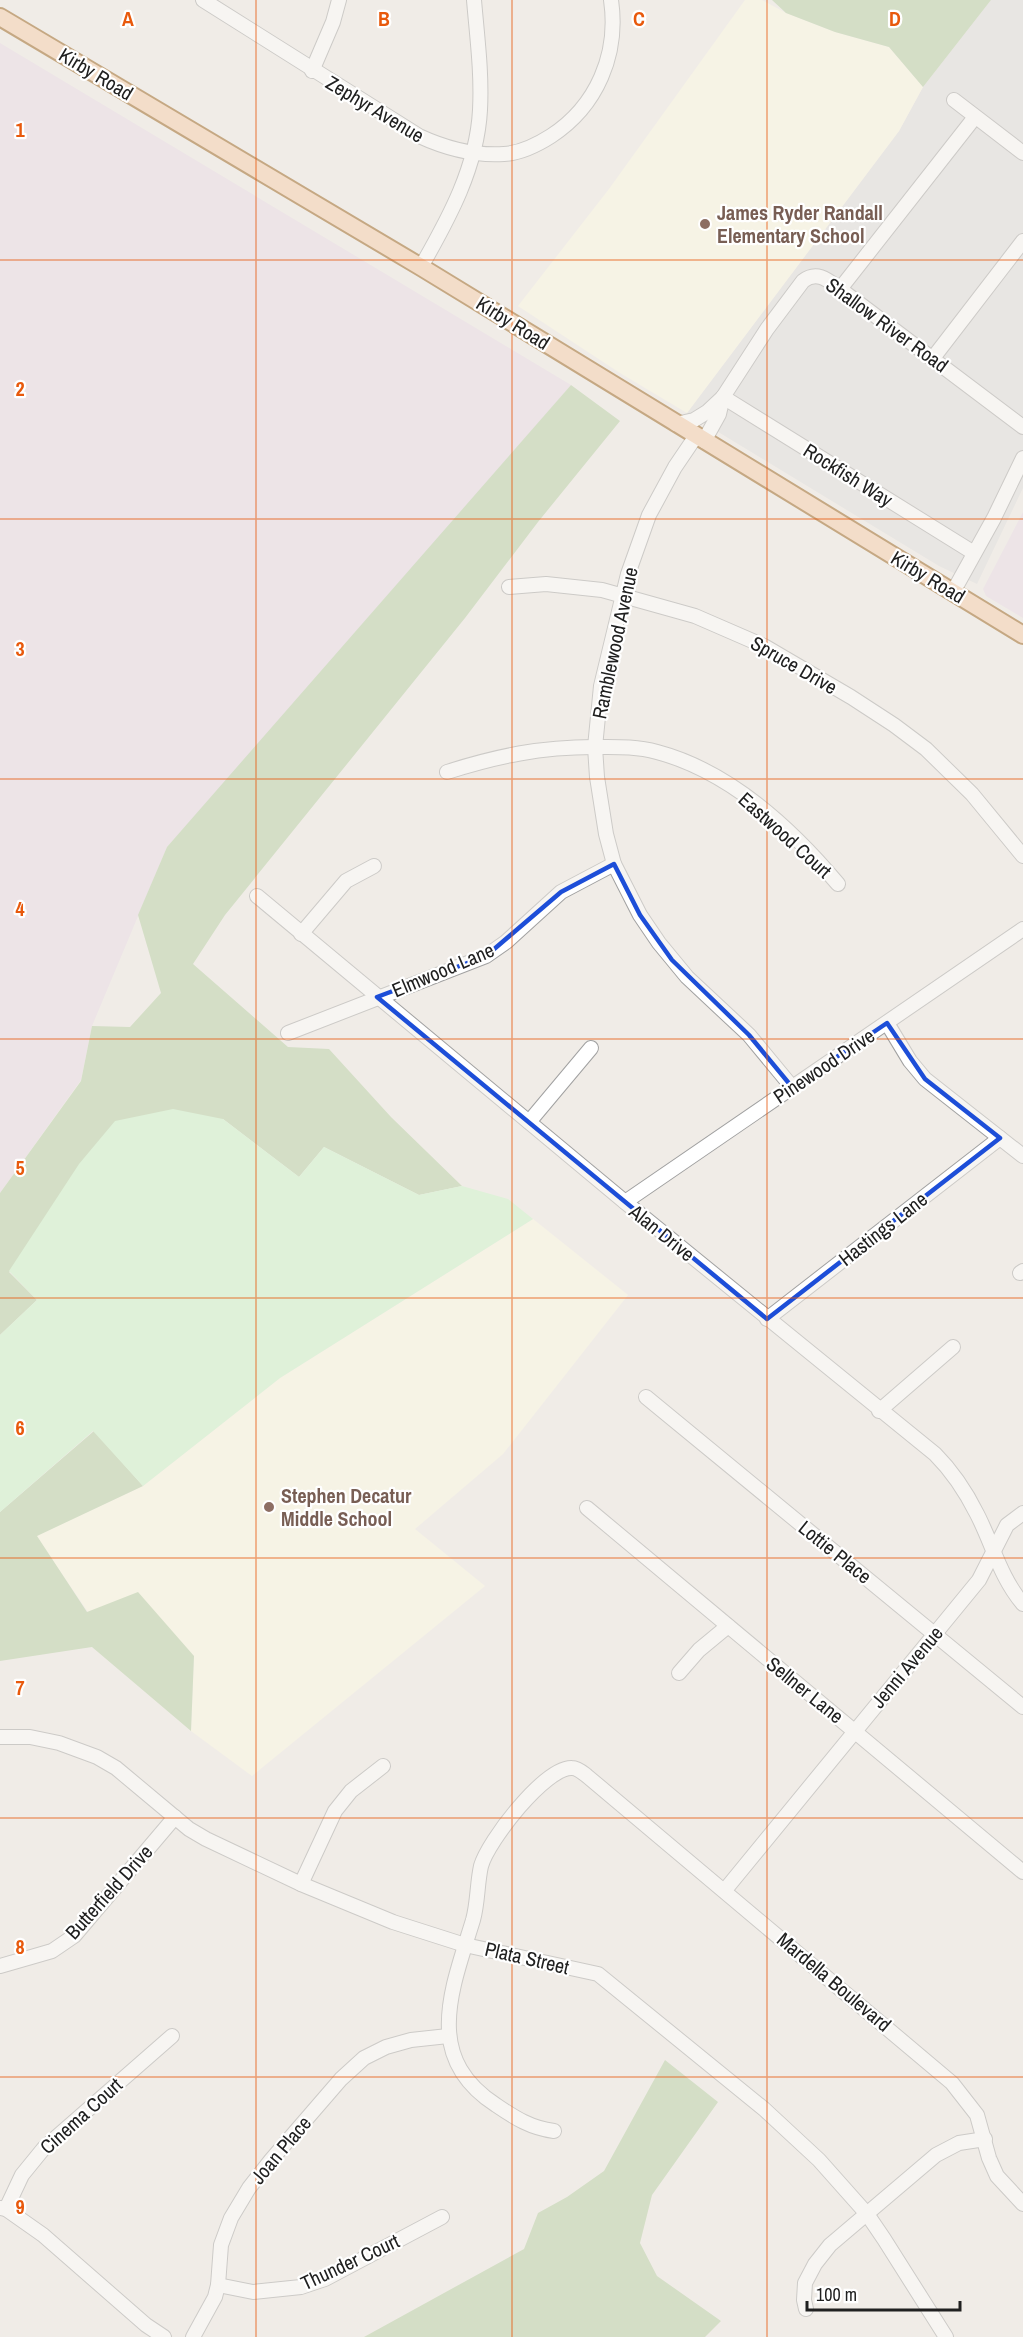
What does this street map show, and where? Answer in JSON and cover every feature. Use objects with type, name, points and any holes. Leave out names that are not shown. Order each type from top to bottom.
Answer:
[{"type":"main road","name":"Kirby Road","points":[[0,17],[421,267],[1023,635]]},
{"type":"street","name":"Zephyr Avenue","points":[[203,0],[312,71],[419,136],[446,148],[504,154],[525,149],[558,131],[578,113],[596,90],[606,67],[613,31],[611,0]]},
{"type":"street","points":[[312,71],[333,22],[339,0]]},
{"type":"street","points":[[421,267],[455,205],[473,151],[480,99],[474,0]]},
{"type":"street","points":[[954,100],[1022,150]]},
{"type":"street","points":[[840,289],[975,117]]},
{"type":"street","points":[[933,358],[1023,241]]},
{"type":"street","name":"Shallow River Road","points":[[676,424],[694,420],[723,397],[768,328],[803,281],[808,276],[822,276],[1023,427]]},
{"type":"street","name":"Shallow River Road","points":[[700,438],[719,414],[723,397]]},
{"type":"street","name":"Rockfish Way","points":[[723,397],[974,553]]},
{"type":"street","name":"Ramblewood Avenue","points":[[700,438],[675,467],[649,515],[634,554],[623,595],[601,686],[595,747],[602,813],[614,864],[640,915],[672,960],[703,993],[749,1035],[792,1087]]},
{"type":"street","points":[[953,592],[994,518],[1023,458]]},
{"type":"street","name":"Spruce Drive","points":[[509,586],[546,584],[573,586],[623,595],[680,611],[740,634],[780,654],[894,725],[955,776],[985,808],[1023,856]]},
{"type":"street","name":"Eastwood Court","points":[[447,772],[518,752],[554,747],[636,748],[656,751],[707,772],[766,812],[806,849],[838,884]]},
{"type":"street","name":"Elmwood Lane","points":[[288,1033],[486,956],[506,942],[561,892],[614,864]]},
{"type":"street","points":[[302,934],[346,881],[374,866]]},
{"type":"street","name":"Alan Drive","points":[[257,896],[767,1319],[935,1454],[951,1472],[978,1514],[1006,1583],[1023,1604]]},
{"type":"street","name":"Pinewood Drive","points":[[625,1202],[1023,929]]},
{"type":"street","points":[[887,1023],[910,1061],[925,1079],[1023,1155]]},
{"type":"street","points":[[529,1122],[591,1048]]},
{"type":"street","name":"Hastings Lane","points":[[767,1319],[1000,1138]]},
{"type":"street","points":[[879,1411],[953,1347]]},
{"type":"street","name":"Lottie Place","points":[[646,1397],[1023,1707]]},
{"type":"street","name":"Sellner Lane","points":[[587,1508],[1023,1872]]},
{"type":"street","name":"Jenni Avenue","points":[[725,1890],[979,1580],[1007,1525],[1023,1513]]},
{"type":"street","points":[[679,1673],[699,1650],[728,1626]]},
{"type":"street","name":"Plata Street","points":[[0,1737],[30,1737],[59,1743],[97,1757],[116,1768],[189,1828],[227,1851],[393,1922],[465,1945],[598,1974],[784,2127],[819,2160],[867,2214],[915,2284],[946,2337]]},
{"type":"street","points":[[301,1884],[335,1811],[351,1791],[384,1766]]},
{"type":"street","name":"Mardella Boulevard","points":[[448,2036],[450,2001],[477,1907],[481,1866],[486,1854],[498,1833],[542,1784],[565,1768],[577,1769],[725,1890],[952,2083],[977,2115],[989,2158],[997,2176],[1023,2204]]},
{"type":"street","name":"Butterfield Drive","points":[[0,1966],[52,1951],[74,1936],[176,1817]]},
{"type":"street","name":"Cinema Court","points":[[3,2208],[22,2175],[44,2148],[172,2036]]},
{"type":"street","points":[[448,2036],[458,2067],[483,2097],[524,2124],[554,2131]]},
{"type":"street","name":"Joan Place","points":[[194,2337],[210,2310],[218,2285],[221,2244],[231,2218],[249,2188],[271,2160],[342,2079],[364,2058],[386,2047],[411,2040],[448,2036]]},
{"type":"street","points":[[806,2309],[804,2290],[815,2264],[830,2245],[942,2151],[959,2143],[985,2139]]},
{"type":"street","points":[[3,2208],[43,2235],[146,2325],[164,2337]]},
{"type":"street","name":"Thunder Court","points":[[218,2285],[253,2292],[301,2287],[325,2278],[442,2217]]},
{"type":"highlighted area","points":[[614,864],[640,915],[672,960],[749,1035],[792,1087],[887,1023],[925,1079],[1000,1138],[767,1319],[377,997],[486,956],[561,892]]},
{"type":"shaded area","name":"James Ryder Randall Elementary School","points":[[745,0],[762,0],[786,13],[835,32],[889,47],[923,87],[899,131],[687,413],[620,373],[518,306],[609,189]]},
{"type":"shaded area","points":[[991,0],[1023,0],[1023,488],[977,584],[939,566],[687,413],[899,131],[923,87]]},
{"type":"shaded area","points":[[0,43],[571,385],[349,646],[167,847],[92,1026],[81,1080],[0,1193]]},
{"type":"shaded area","points":[[1023,512],[1023,618],[986,596],[983,589]]},
{"type":"shaded area","name":"Stephen Decatur Middle School","points":[[533,1219],[628,1295],[503,1454],[415,1529],[485,1586],[252,1776],[191,1731],[194,1656],[88,1612],[36,1536],[143,1486],[280,1378]]},
{"type":"green space","points":[[772,0],[991,0],[923,87],[889,47],[835,32],[786,13]]},
{"type":"green space","points":[[571,385],[620,421],[538,522],[465,618],[225,915],[193,964],[288,1047],[329,1049],[391,1117],[462,1186],[419,1195],[324,1147],[299,1177],[223,1119],[9,1272],[37,1300],[0,1335],[0,1193],[81,1081],[92,1026],[130,1027],[161,993],[138,915],[167,847]]},
{"type":"green space","points":[[173,1109],[223,1119],[299,1177],[324,1147],[419,1195],[462,1186],[508,1199],[533,1219],[280,1378],[143,1486],[93,1431],[0,1512],[0,1335],[37,1300],[9,1271],[79,1164],[115,1121]]},
{"type":"green space","points":[[94,1431],[143,1486],[37,1536],[87,1612],[138,1592],[194,1656],[191,1731],[92,1647],[0,1661],[0,1512]]},
{"type":"green space","points":[[665,2060],[718,2102],[652,2195],[640,2243],[657,2276],[721,2321],[705,2337],[364,2337],[524,2249],[538,2213],[567,2197],[604,2171]]},
{"type":"place","name":"James Ryder Randall Elementary School","points":[[705,224]]},
{"type":"place","name":"Stephen Decatur Middle School","points":[[269,1507]]}]
